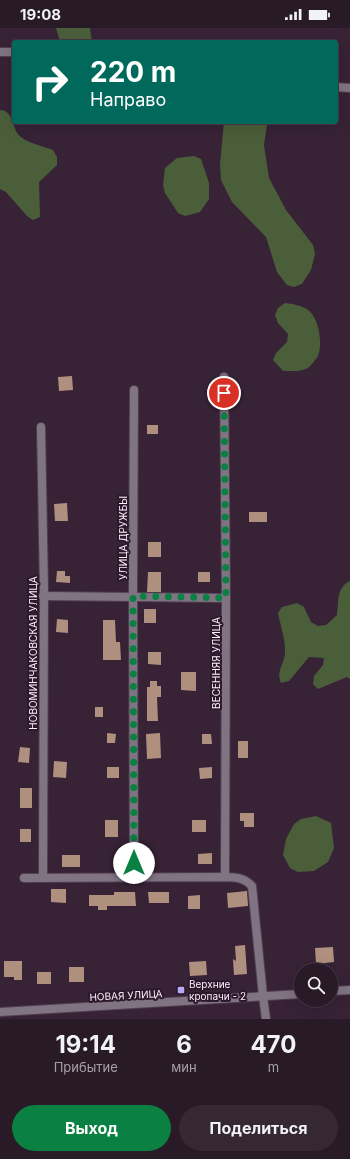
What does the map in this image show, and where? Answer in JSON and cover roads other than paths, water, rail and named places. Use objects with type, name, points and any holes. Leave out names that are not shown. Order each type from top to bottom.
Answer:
[{"type":"street","points":[[0,52],[12,52]]},
{"type":"street","points":[[338,87],[350,88]]},
{"type":"street","name":"ВЕСЕННЯЯ УЛИЦА","points":[[224,377],[226,598],[225,877]]},
{"type":"street","name":"УЛИЦА ДРУЖБЫ","points":[[134,390],[134,878]]},
{"type":"street","name":"НОВОМИНЧАКОВСКАЯ УЛИЦА","points":[[41,427],[44,596],[43,878]]},
{"type":"street","points":[[44,596],[226,598]]},
{"type":"street","points":[[24,878],[225,877],[246,880],[252,886],[266,1019]]},
{"type":"street","points":[[338,991],[350,990]]},
{"type":"street","name":"НОВАЯ УЛИЦА","points":[[0,1012],[294,994]]},
{"type":"place","name":"Верхние кропачи - 2","points":[[181,990]]}]
